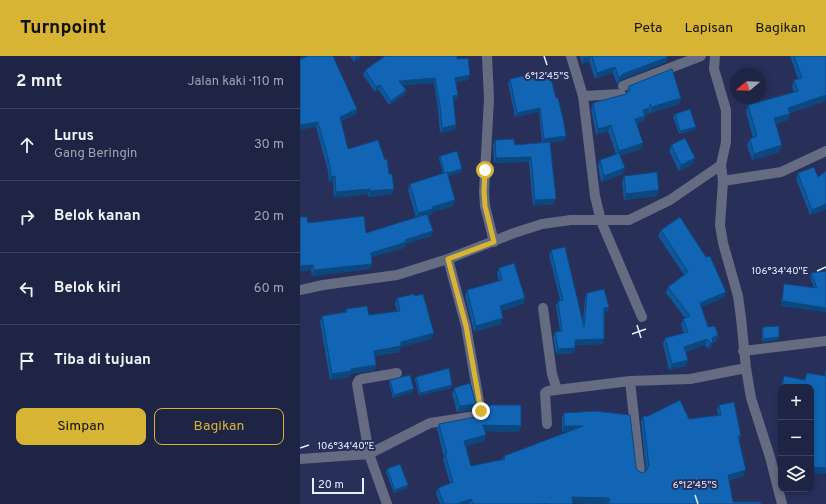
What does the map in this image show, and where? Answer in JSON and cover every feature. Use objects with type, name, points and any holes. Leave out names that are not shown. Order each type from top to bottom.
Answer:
[{"type":"street","points":[[487,56],[490,99],[484,192],[485,206],[494,242]]},
{"type":"street","points":[[571,56],[583,96],[595,196],[601,221],[642,317]]},
{"type":"street","points":[[583,96],[622,90],[701,56]]},
{"type":"street","points":[[715,56],[714,69],[726,110],[726,142],[721,165],[723,181],[720,224],[723,243],[738,296],[743,351],[751,398],[770,457],[782,504]]},
{"type":"street","points":[[723,181],[781,172],[826,151]]},
{"type":"street","points":[[300,290],[397,274],[448,259],[514,233],[542,224],[571,220],[628,220],[670,200],[721,165]]},
{"type":"street","points":[[300,459],[369,454],[430,423],[476,416],[481,413],[466,326],[448,259]]},
{"type":"street","points":[[543,308],[552,374],[556,390]]},
{"type":"street","points":[[743,351],[826,341]]},
{"type":"street","points":[[547,424],[545,394],[548,391],[630,381],[690,379],[746,368]]},
{"type":"street","points":[[387,504],[369,454],[357,384],[359,380],[362,379],[397,373]]},
{"type":"street","points":[[630,381],[640,472]]},
{"type":"building","points":[[308,56],[333,56],[357,109],[340,117],[348,149],[378,140],[385,160],[387,159],[389,174],[392,174],[394,189],[370,191],[370,189],[336,192],[335,176],[331,177],[330,166],[318,122],[300,125],[300,59]]},
{"type":"building","points":[[385,56],[457,56],[457,59],[468,58],[470,75],[455,78],[458,95],[453,96],[456,125],[442,128],[440,105],[435,78],[399,81],[406,90],[391,101],[380,85],[376,87],[365,70]]},
{"type":"building","points":[[592,56],[668,57],[623,74],[619,78],[615,67],[597,73]]},
{"type":"building","points":[[794,56],[826,56],[826,95],[788,108],[790,114],[774,118],[782,145],[754,154],[750,139],[757,136],[748,105],[766,104],[766,100],[798,91],[794,80],[802,78]]},
{"type":"building","points":[[672,69],[681,98],[652,107],[650,104],[650,108],[643,110],[645,116],[635,119],[643,143],[619,151],[611,125],[598,129],[593,103],[626,94],[629,91],[629,86]]},
{"type":"building","points":[[532,74],[533,79],[550,75],[556,98],[558,98],[566,136],[544,139],[540,108],[517,113],[510,79]]},
{"type":"building","points":[[690,109],[696,127],[680,131],[675,114]]},
{"type":"building","points":[[685,138],[695,158],[681,165],[671,145]]},
{"type":"building","points":[[514,139],[515,145],[550,142],[556,199],[535,200],[531,157],[496,158],[495,140]]},
{"type":"building","points":[[457,151],[462,169],[444,173],[440,156]]},
{"type":"building","points":[[619,153],[625,168],[604,176],[600,160]]},
{"type":"building","points":[[814,167],[818,177],[826,171],[826,204],[812,210],[798,173]]},
{"type":"building","points":[[447,172],[455,200],[418,213],[410,184]]},
{"type":"building","points":[[657,172],[659,190],[626,194],[624,176]]},
{"type":"building","points":[[427,214],[433,231],[405,240],[406,242],[371,253],[372,264],[314,270],[313,265],[300,266],[300,217],[307,217],[308,223],[364,216],[366,233]]},
{"type":"building","points":[[680,217],[706,257],[710,256],[726,292],[700,303],[708,327],[715,326],[718,335],[712,338],[713,342],[710,343],[707,339],[684,347],[688,360],[672,364],[665,338],[688,332],[683,319],[690,316],[668,287],[688,272],[661,230]]},
{"type":"building","points":[[565,247],[584,327],[587,293],[604,289],[609,307],[604,308],[604,339],[575,340],[575,348],[558,349],[555,332],[562,331],[558,301],[563,300],[551,250]]},
{"type":"building","points":[[514,263],[525,298],[500,306],[503,318],[476,326],[467,290],[502,280],[499,268]]},
{"type":"building","points":[[826,271],[826,308],[782,301],[784,284],[817,288],[811,273]]},
{"type":"building","points":[[414,294],[414,296],[423,294],[434,333],[401,342],[401,346],[374,351],[376,365],[332,374],[322,316],[347,312],[346,309],[367,306],[369,315],[400,311],[397,298]]},
{"type":"building","points":[[779,326],[779,337],[763,339],[763,327]]},
{"type":"building","points":[[449,368],[452,385],[420,393],[416,377]]},
{"type":"building","points":[[807,373],[826,376],[826,468],[814,467],[814,384],[783,384],[784,376],[805,380]]},
{"type":"building","points":[[410,375],[414,389],[394,395],[390,380]]},
{"type":"building","points":[[470,383],[476,404],[460,406],[454,388]]},
{"type":"building","points":[[680,400],[689,419],[721,415],[719,405],[734,402],[741,436],[738,436],[746,470],[728,475],[733,502],[761,502],[761,504],[610,504],[609,498],[572,497],[573,504],[473,504],[471,499],[457,504],[444,504],[438,488],[453,482],[445,454],[447,454],[439,424],[481,416],[489,410],[489,405],[521,405],[521,426],[483,425],[486,435],[464,441],[471,466],[505,459],[504,456],[583,426],[564,426],[564,413],[595,411],[630,415],[636,467],[637,470],[642,473],[646,471],[649,465],[643,416],[648,416]]},
{"type":"building","points":[[400,464],[408,485],[395,490],[387,469]]},
{"type":"route","points":[[481,411],[466,326],[448,259],[494,242],[485,206],[485,170]]}]
